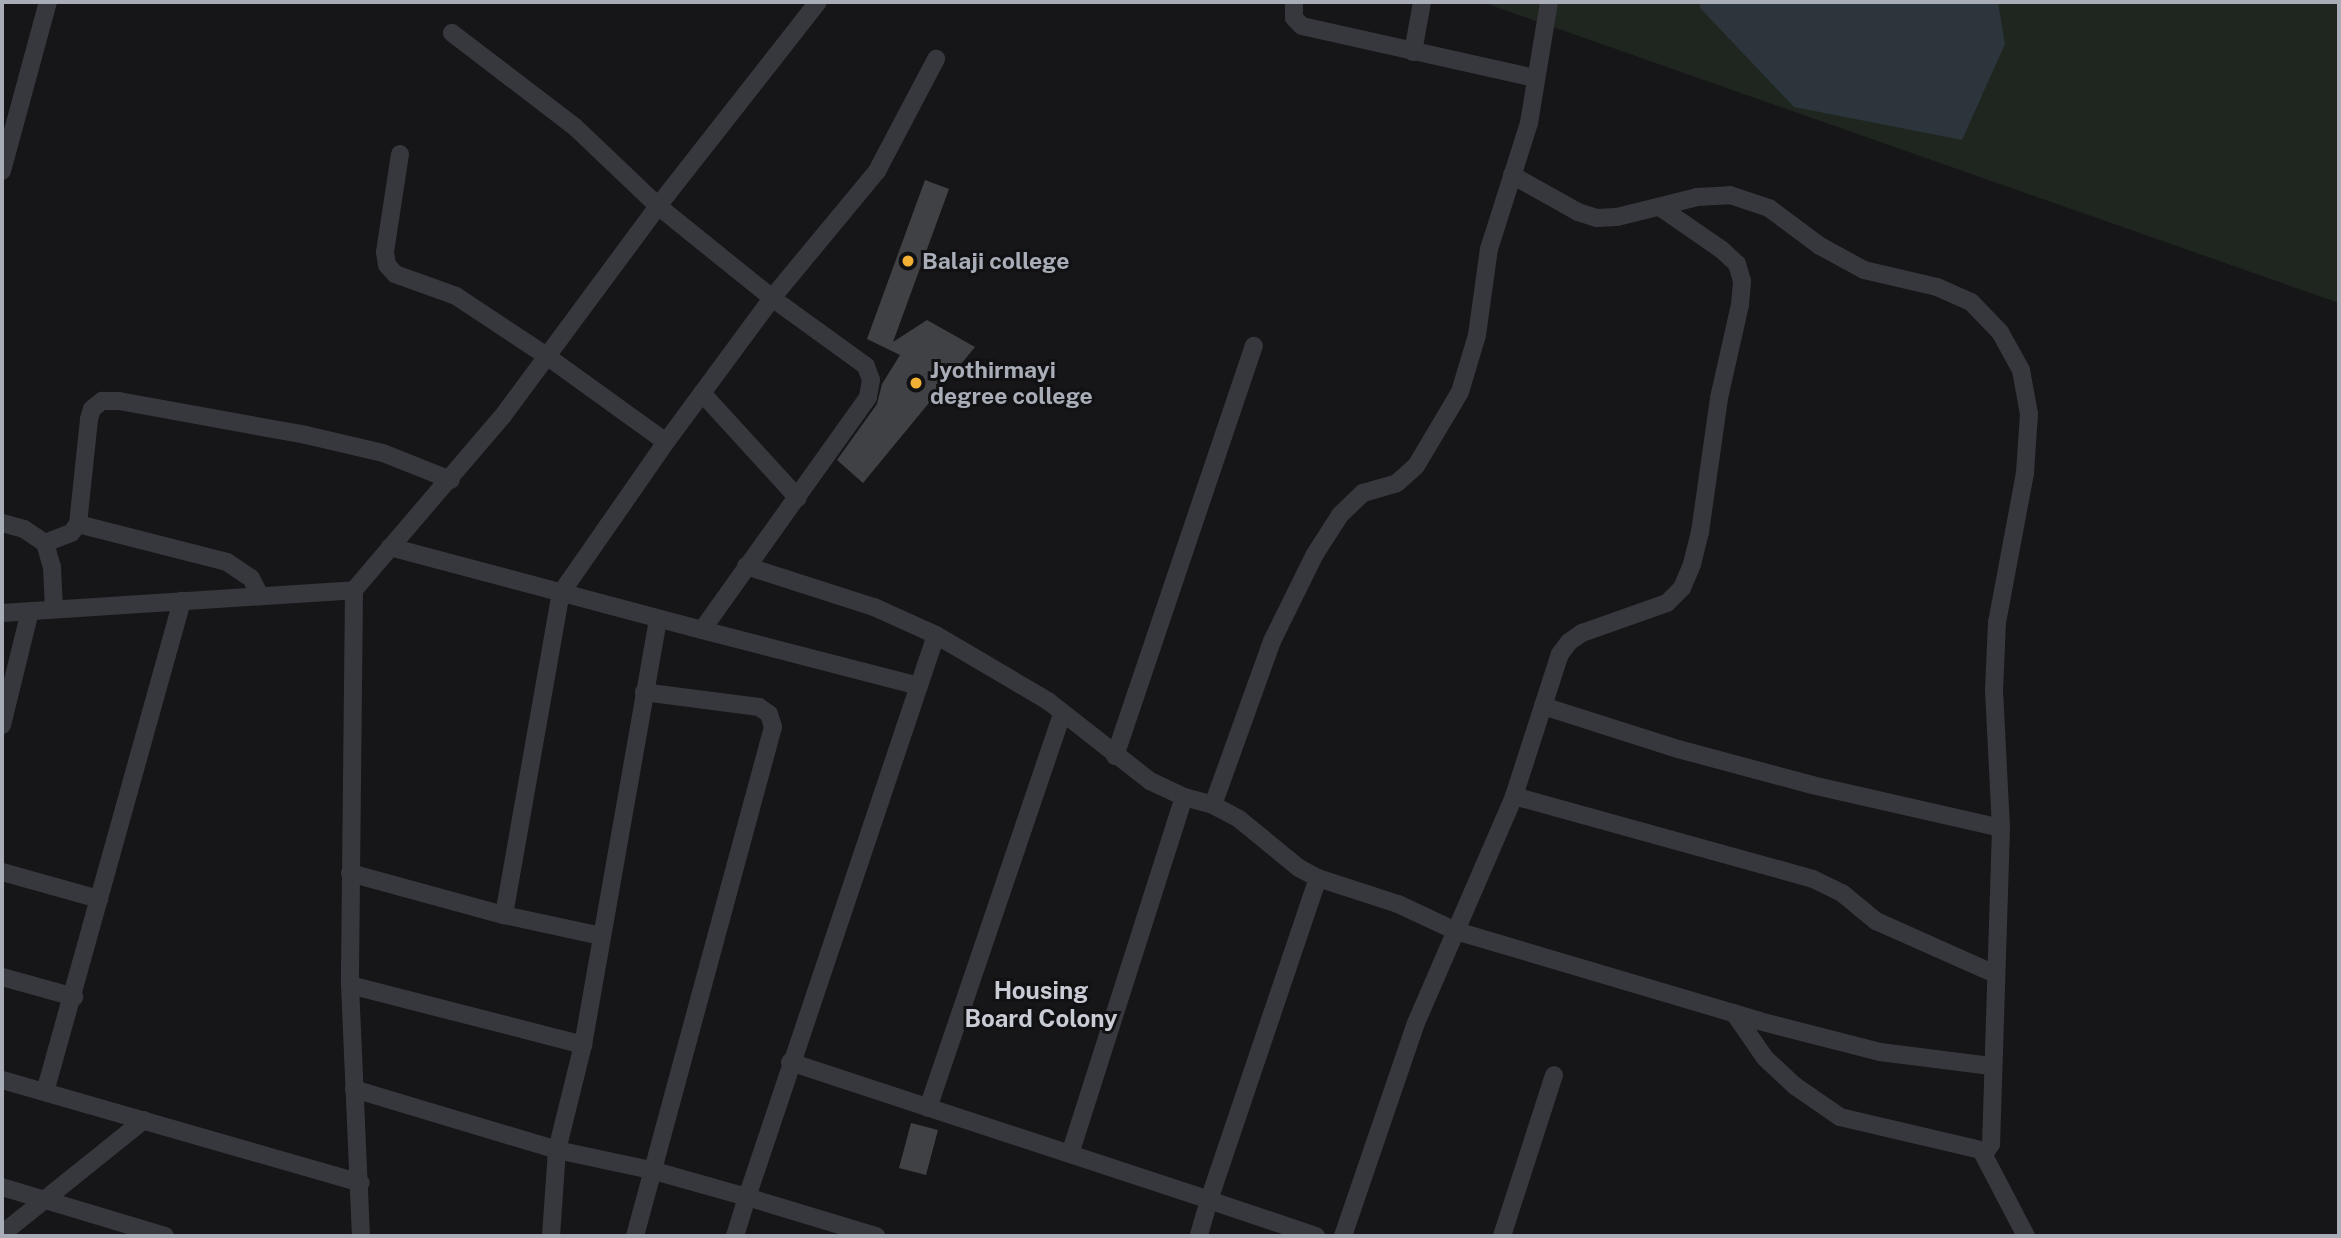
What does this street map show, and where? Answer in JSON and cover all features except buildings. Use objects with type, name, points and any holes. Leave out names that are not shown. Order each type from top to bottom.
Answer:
[{"type":"street","points":[[2,171],[48,2]]},
{"type":"street","points":[[361,1236],[361,1183],[349,985],[354,590],[451,480],[548,357],[658,206],[818,2]]},
{"type":"street","points":[[1294,2],[1294,18],[1302,26],[1535,78]]},
{"type":"street","points":[[1413,52],[1422,2]]},
{"type":"street","points":[[1213,805],[1272,641],[1315,554],[1339,515],[1363,493],[1397,483],[1416,466],[1460,392],[1477,335],[1489,249],[1528,123],[1549,2]]},
{"type":"street","points":[[452,33],[575,127],[658,206],[772,298],[866,366],[871,380],[868,397],[702,630]]},
{"type":"street","points":[[504,915],[561,593],[666,442],[772,298],[877,171],[936,59]]},
{"type":"street","points":[[400,154],[385,252],[387,265],[403,278],[456,296],[548,357],[666,442]]},
{"type":"street","points":[[1512,175],[1578,212],[1597,218],[1617,217],[1697,197],[1730,195],[1769,208],[1820,246],[1864,270],[1937,287],[1971,302],[2000,332],[2021,370],[2029,414],[2025,473],[1997,622],[1994,690],[2001,828],[1991,1144],[1987,1150],[1980,1150],[1840,1117],[1795,1086],[1765,1058],[1734,1013]]},
{"type":"street","points":[[1343,1236],[1416,1023],[1514,796],[1560,654],[1569,642],[1582,633],[1667,603],[1682,588],[1697,543],[1719,398],[1740,305],[1742,281],[1737,264],[1722,250],[1660,206]]},
{"type":"street","points":[[1115,756],[1254,346]]},
{"type":"street","points":[[702,393],[798,498]]},
{"type":"street","points":[[46,543],[71,533],[78,524],[89,419],[92,409],[102,401],[119,401],[306,435],[383,453],[451,480]]},
{"type":"street","points":[[2,523],[24,529],[46,543],[52,568],[54,609]]},
{"type":"street","points":[[78,524],[228,562],[251,578],[260,596]]},
{"type":"street","points":[[390,547],[919,686]]},
{"type":"street","points":[[746,566],[874,607],[936,635],[1037,695],[1150,781],[1184,797],[1213,805],[1239,819],[1299,868],[1318,878],[1398,904],[1456,931],[1734,1013],[1880,1052],[1992,1066]]},
{"type":"street","points":[[2,613],[354,590]]},
{"type":"street","points":[[45,1093],[74,998],[182,601]]},
{"type":"street","points":[[2,725],[30,611]]},
{"type":"street","points":[[551,1236],[556,1150],[583,1045],[659,619]]},
{"type":"street","points":[[735,1236],[790,1062],[936,635]]},
{"type":"street","points":[[635,1236],[774,727],[769,714],[759,707],[644,692]]},
{"type":"street","points":[[1543,706],[1678,748],[1798,781],[2001,828]]},
{"type":"street","points":[[928,1108],[1062,715]]},
{"type":"street","points":[[1514,796],[1813,879],[1842,893],[1876,921],[1995,974]]},
{"type":"street","points":[[1070,1154],[1184,797]]},
{"type":"street","points":[[2,872],[99,899]]},
{"type":"street","points":[[350,873],[504,915],[601,936]]},
{"type":"street","points":[[1199,1236],[1318,878]]},
{"type":"street","points":[[2,977],[74,998]]},
{"type":"street","points":[[349,985],[583,1045]]},
{"type":"street","points":[[790,1062],[1316,1236]]},
{"type":"street","points":[[1502,1236],[1554,1075]]},
{"type":"street","points":[[2,1080],[361,1183]]},
{"type":"street","points":[[354,1089],[556,1150],[651,1170],[876,1236]]},
{"type":"street","points":[[2,1234],[144,1121]]},
{"type":"street","points":[[1980,1150],[2026,1236]]},
{"type":"street","points":[[2,1188],[165,1236]]},
{"type":"shaded area","points":[[1482,2],[2339,2],[2339,303]]},
{"type":"shaded area","points":[[1700,2],[1998,2],[2005,44],[1962,140],[1794,107],[1700,8]]},
{"type":"place","name":"Balaji college","points":[[908,261]]},
{"type":"place","name":"Jyothirmayi degree college","points":[[916,383]]},
{"type":"district","name":"Housing Board Colony","points":[[1041,1005]]}]
